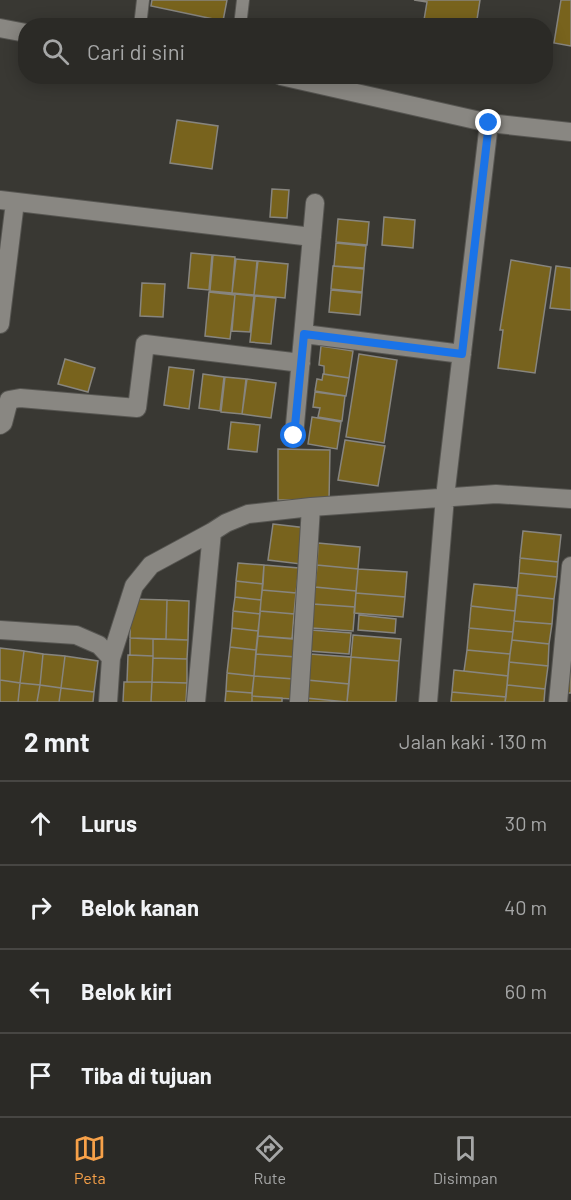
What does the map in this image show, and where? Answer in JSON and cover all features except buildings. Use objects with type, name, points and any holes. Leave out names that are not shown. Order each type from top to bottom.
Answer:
[{"type":"street","points":[[0,28],[18,31]]},
{"type":"street","points":[[316,84],[489,123],[571,132]]},
{"type":"street","points":[[428,702],[445,497],[489,123]]},
{"type":"street","points":[[1,315],[8,201],[312,237]]},
{"type":"street","points":[[294,436],[315,202]]},
{"type":"street","points":[[304,334],[462,354]]},
{"type":"street","points":[[0,425],[3,423],[9,400],[20,398],[137,408],[145,344],[301,363]]},
{"type":"street","points":[[108,702],[111,658],[134,586],[152,565],[226,523],[248,514],[445,497],[496,494],[571,499]]},
{"type":"street","points":[[299,702],[311,507]]},
{"type":"street","points":[[196,702],[212,532]]},
{"type":"street","points":[[558,702],[571,566]]},
{"type":"street","points":[[0,630],[76,636],[99,645],[111,658]]},
{"type":"lane","points":[[141,18],[143,0]]},
{"type":"lane","points":[[241,18],[243,0]]},
{"type":"route","points":[[294,436],[304,334],[462,354],[489,123]]}]
